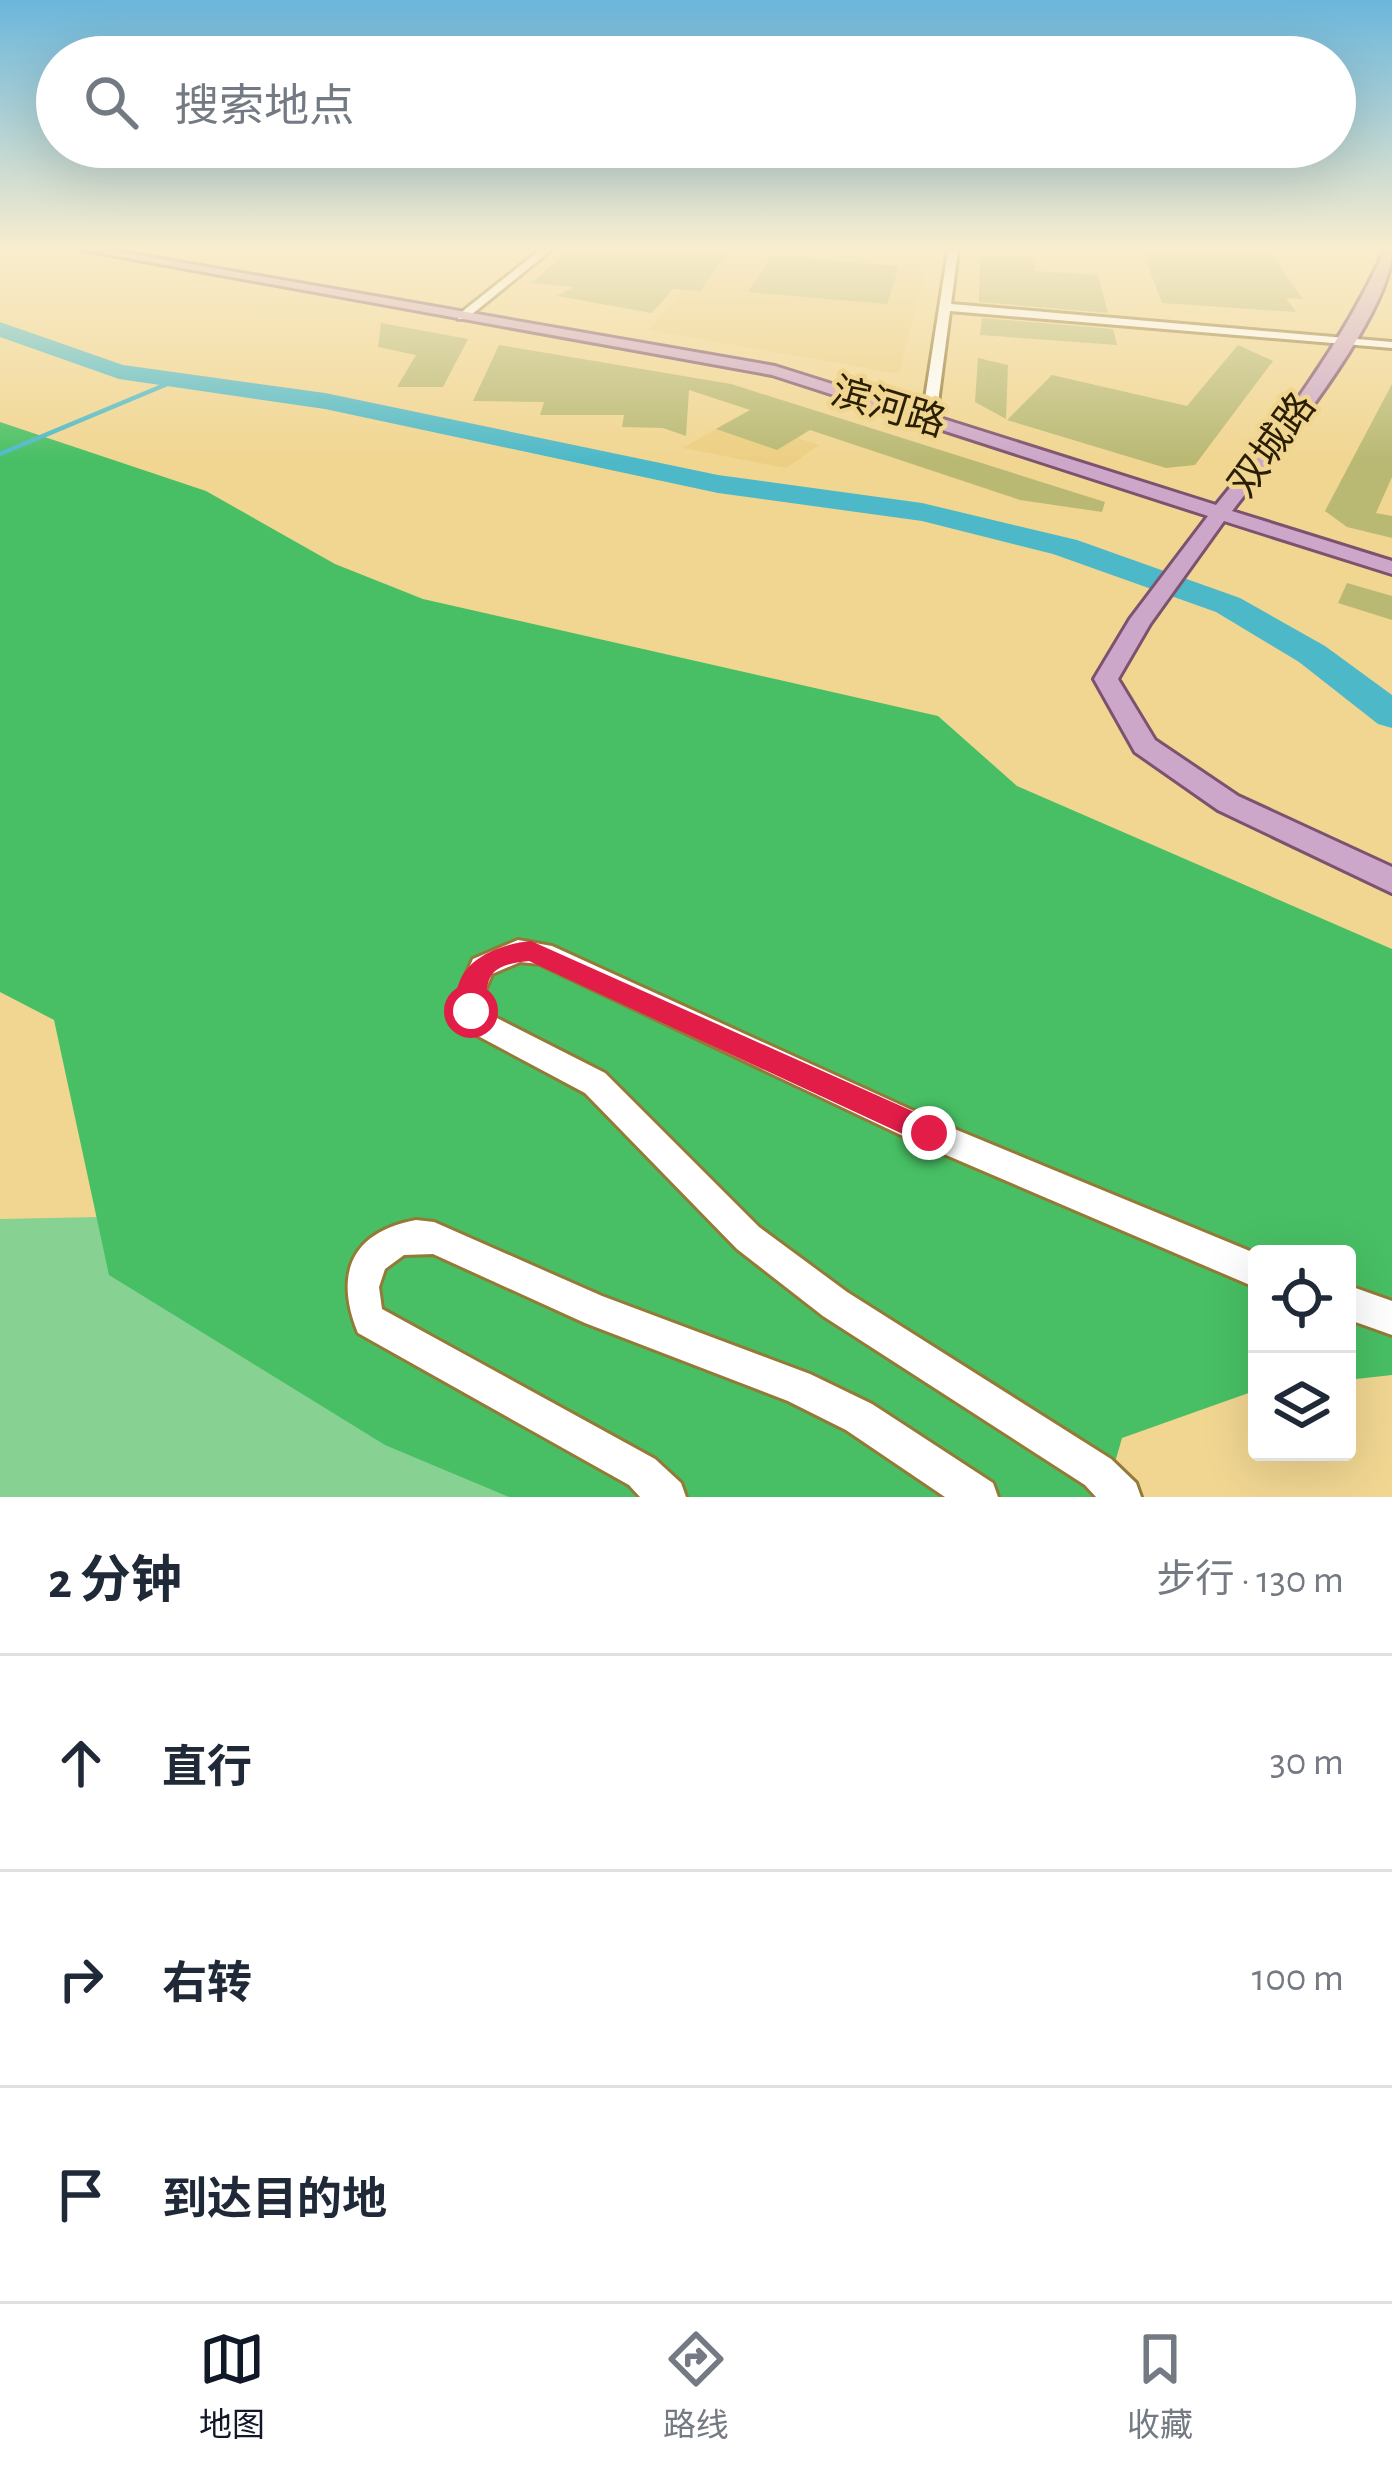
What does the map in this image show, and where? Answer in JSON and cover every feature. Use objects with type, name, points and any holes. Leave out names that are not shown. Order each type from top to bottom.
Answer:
[{"type":"main road","name":"滨河路","points":[[479,320],[775,371],[1392,568]]},
{"type":"main road","name":"双城路","points":[[1360,320],[1351,339],[1146,608],[1106,679],[1145,746],[1228,803],[1392,881]]},
{"type":"street","points":[[929,418],[943,320]]},
{"type":"street","points":[[1108,320],[1392,345]]},
{"type":"street","points":[[1122,1497],[1098,1472],[835,1304],[748,1238],[595,1082],[477,1021],[468,1000],[474,976],[505,953],[543,955],[929,1133],[1248,1267]]},
{"type":"street","points":[[667,1497],[642,1472],[370,1321],[363,1309],[362,1280],[378,1252],[406,1235],[434,1238],[597,1311],[797,1387],[859,1417],[979,1497]]},
{"type":"street","points":[[1356,1305],[1392,1318]]},
{"type":"shaded area","points":[[657,320],[913,320],[899,374],[649,330]]},
{"type":"shaded area","points":[[736,417],[819,445],[786,468],[683,448]]},
{"type":"green space","points":[[0,422],[206,491],[335,564],[423,599],[938,716],[1017,786],[1392,949],[1392,1375],[1356,1379],[1356,1245],[1248,1245],[1248,1393],[1122,1438],[1105,1497],[509,1497],[385,1445],[109,1275],[54,1020],[0,992]]},
{"type":"green space","points":[[148,1216],[699,1497],[0,1497],[0,1219]]},
{"type":"building","points":[[982,320],[1004,320],[1113,329],[1117,345],[980,335]]},
{"type":"building","points":[[381,323],[468,339],[443,387],[397,387],[416,355],[378,347]]},
{"type":"building","points":[[499,345],[731,384],[1105,502],[1102,512],[1020,500],[810,430],[777,450],[716,429],[750,410],[689,390],[686,436],[663,428],[622,427],[624,415],[540,415],[544,402],[473,401]]},
{"type":"building","points":[[1238,345],[1273,361],[1195,465],[1166,468],[1007,420],[1052,375],[1187,406]]},
{"type":"building","points":[[978,358],[1008,365],[1006,419],[975,402]]},
{"type":"building","points":[[1392,384],[1392,477],[1376,513],[1392,516],[1392,538],[1347,527],[1325,511]]},
{"type":"building","points":[[1347,583],[1392,596],[1392,620],[1338,603]]},
{"type":"waterway","points":[[0,329],[119,372],[325,401],[718,484],[922,512],[1065,547],[1228,605],[1312,654],[1392,715]]},
{"type":"waterway","points":[[0,454],[172,382]]},
{"type":"route","points":[[471,1011],[469,988],[482,967],[505,953],[531,951],[929,1133]]}]
